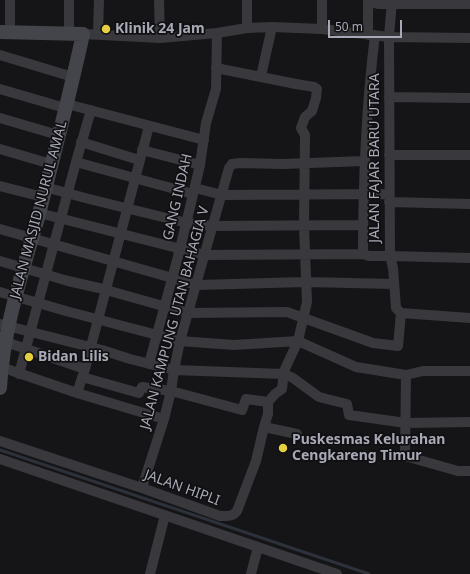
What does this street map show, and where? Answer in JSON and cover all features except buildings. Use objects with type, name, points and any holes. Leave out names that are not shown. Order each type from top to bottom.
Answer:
[{"type":"street","points":[[10,0],[5,32],[76,33],[160,38],[217,33],[247,28],[272,28],[322,29],[389,37],[470,38]]},
{"type":"street","points":[[69,0],[76,33]]},
{"type":"street","points":[[98,34],[99,0]]},
{"type":"street","points":[[159,0],[160,38]]},
{"type":"street","points":[[247,0],[247,28]]},
{"type":"street","points":[[322,0],[322,29]]},
{"type":"street","points":[[369,0],[378,4],[392,2],[470,4]]},
{"type":"street","points":[[363,254],[364,161],[372,35],[369,0]]},
{"type":"street","name":"JALAN FAJAR BARU UTARA","points":[[392,2],[389,37],[390,155],[387,256],[393,268],[396,308],[401,313]]},
{"type":"street","points":[[261,76],[272,28]]},
{"type":"street","name":"JALAN MASJID NURUL AMAL","points":[[0,388],[1,367],[6,342],[4,325],[16,296],[74,77],[76,33]]},
{"type":"street","name":"GANG INDAH","points":[[149,364],[187,222],[200,165],[206,123],[216,89],[217,33]]},
{"type":"street","points":[[0,55],[74,77]]},
{"type":"street","points":[[216,68],[314,87],[317,89],[312,111],[305,117],[301,128],[305,134],[304,226],[307,302],[298,341],[286,367],[282,389],[268,402],[268,414],[264,427],[298,434]]},
{"type":"street","points":[[0,89],[66,106],[91,110],[204,140]]},
{"type":"street","points":[[389,97],[470,98]]},
{"type":"street","points":[[19,374],[91,110]]},
{"type":"street","points":[[0,118],[58,135]]},
{"type":"street","points":[[77,393],[149,126]]},
{"type":"street","points":[[82,142],[141,155],[200,165]]},
{"type":"street","points":[[0,149],[51,164]]},
{"type":"street","points":[[390,155],[470,155]]},
{"type":"street","points":[[305,163],[364,161]]},
{"type":"street","points":[[76,162],[134,179],[222,195],[363,194],[389,198],[470,204]]},
{"type":"street","name":"JALAN KAMPUNG UTAN BAHAGIA V","points":[[142,488],[172,391],[174,370],[180,341],[229,168],[232,164],[240,163],[305,163]]},
{"type":"street","points":[[0,186],[44,192],[68,193],[187,222],[212,226],[363,226]]},
{"type":"street","points":[[39,213],[204,255],[363,254],[369,256],[470,258]]},
{"type":"street","points":[[0,229],[197,285],[306,282],[394,284]]},
{"type":"street","points":[[0,261],[188,313],[287,312],[373,343],[398,346],[401,313],[470,318]]},
{"type":"street","points":[[0,292],[97,320],[180,341],[234,344],[298,341],[356,367],[406,375],[423,371],[470,371]]},
{"type":"street","points":[[4,325],[174,370],[284,374],[293,378],[319,397],[347,404],[349,415],[406,424],[470,422]]},
{"type":"street","points":[[6,342],[83,373],[139,393]]},
{"type":"street","points":[[1,367],[77,393],[164,419]]},
{"type":"street","points":[[406,375],[405,456],[458,471],[470,471]]},
{"type":"street","points":[[133,410],[142,387],[172,391],[242,410],[246,399],[268,402]]},
{"type":"street","name":"JALAN HIPLI","points":[[0,441],[142,488],[220,516],[230,516],[234,515],[237,511],[256,461],[264,427]]},
{"type":"street","points":[[0,459],[258,547],[315,570],[337,574]]},
{"type":"street","points":[[150,574],[165,515]]},
{"type":"street","points":[[251,574],[258,547]]},
{"type":"waterway","points":[[0,450],[369,574]]},
{"type":"place","name":"Klinik 24 Jam","points":[[106,29]]},
{"type":"place","name":"Bidan Lilis","points":[[29,357]]},
{"type":"place","name":"Puskesmas Kelurahan Cengkareng Timur","points":[[283,448]]}]
